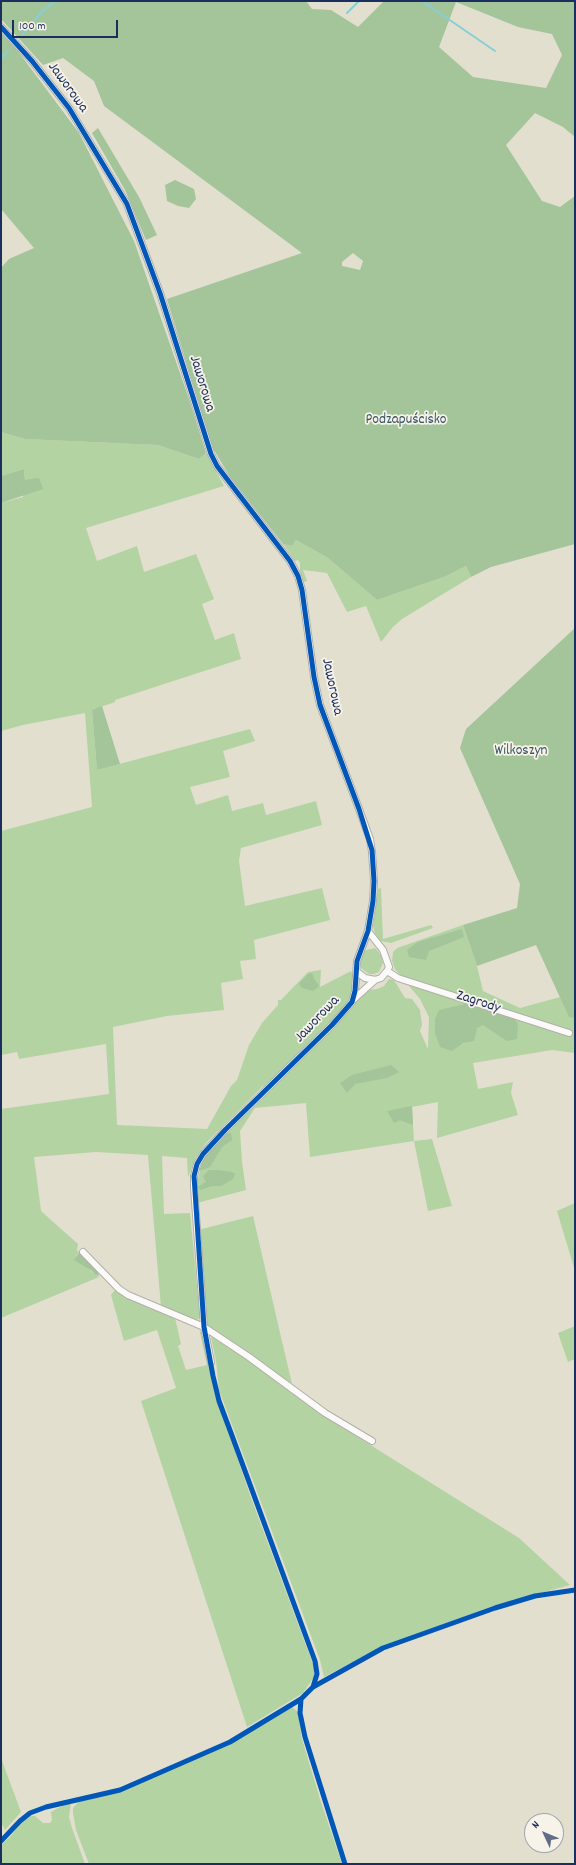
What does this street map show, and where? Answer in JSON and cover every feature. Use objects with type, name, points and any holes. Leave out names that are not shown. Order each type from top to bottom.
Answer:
[{"type":"street","name":"Jaworowa","points":[[1,27],[32,61],[69,108],[127,204],[160,293],[211,454],[217,466],[290,561],[298,576],[302,590],[314,677],[320,705],[370,839],[374,881],[368,931],[357,961],[355,991],[352,1002],[332,1025],[225,1130],[203,1154],[197,1164],[194,1176],[194,1187],[204,1327],[211,1362]]},
{"type":"street","points":[[352,1002],[375,980],[381,978],[389,966],[380,946],[368,931]]},
{"type":"street","name":"Zagrody","points":[[387,971],[398,978],[569,1033]]},
{"type":"street","points":[[357,972],[365,978],[375,980]]},
{"type":"street","points":[[83,1252],[112,1284],[128,1295],[204,1327],[249,1357],[325,1413],[372,1442]]},
{"type":"green space","name":"Podzapuścisko","points":[[1,1],[306,1],[312,9],[331,10],[358,27],[384,1],[575,1],[575,137],[563,127],[535,113],[506,145],[542,201],[560,207],[575,196],[575,544],[491,567],[471,577],[466,566],[444,577],[377,600],[328,558],[296,540],[292,546],[283,544],[231,478],[212,447],[167,299],[302,253],[104,106],[94,81],[63,58],[43,65],[1,19]],"holes":[[[456,2],[518,27],[552,34],[562,55],[546,88],[473,77],[439,47]],[[353,253],[363,261],[360,270],[342,266],[342,262]]]},
{"type":"green space","points":[[1,33],[17,50],[79,133],[134,241],[190,402],[206,453],[199,459],[158,445],[25,439],[1,432],[1,268],[9,259],[34,248],[1,209]]},
{"type":"green space","points":[[98,128],[139,197],[157,235],[146,240],[125,190],[92,133]]},
{"type":"green space","points":[[175,180],[194,189],[196,199],[189,208],[178,206],[167,201],[165,185]]},
{"type":"green space","points":[[1,432],[25,439],[158,445],[199,459],[206,453],[224,486],[86,528],[97,561],[137,546],[144,572],[196,554],[214,599],[202,604],[215,640],[234,633],[241,659],[115,700],[115,702],[92,710],[97,770],[250,729],[255,741],[223,751],[230,777],[190,787],[196,805],[228,795],[232,811],[263,803],[266,815],[316,801],[322,825],[241,848],[239,861],[245,906],[322,888],[330,920],[254,940],[256,959],[240,961],[243,979],[221,983],[224,1010],[167,1016],[113,1027],[117,1125],[207,1129],[231,1086],[237,1080],[249,1045],[262,1023],[278,1005],[278,1000],[281,1000],[308,972],[321,970],[320,987],[351,971],[354,979],[353,989],[360,997],[366,990],[377,989],[384,986],[389,979],[394,980],[405,998],[412,999],[420,1010],[422,1025],[420,1031],[428,1049],[429,1017],[420,999],[395,969],[392,961],[393,952],[397,948],[463,925],[477,966],[483,991],[520,1008],[560,997],[569,1016],[575,1018],[575,1053],[552,1050],[473,1063],[478,1089],[513,1082],[511,1093],[518,1115],[437,1138],[438,1102],[412,1107],[414,1141],[310,1157],[306,1103],[255,1108],[240,1131],[246,1190],[197,1203],[197,1182],[202,1164],[223,1136],[257,1104],[264,1085],[207,1142],[196,1157],[188,1177],[187,1158],[162,1156],[164,1214],[190,1213],[200,1317],[193,1321],[161,1307],[148,1155],[96,1152],[34,1157],[41,1211],[78,1244],[77,1250],[79,1253],[76,1256],[95,1275],[99,1277],[1,1318],[1,1109],[109,1094],[106,1044],[19,1059],[17,1052],[1,1055],[1,831],[92,807],[85,713],[23,725],[1,731],[1,503],[23,497],[25,480],[24,469],[1,476]]},
{"type":"green space","points":[[24,469],[25,480],[39,478],[43,489],[1,503],[1,476]]},
{"type":"green space","points":[[296,540],[328,558],[377,600],[444,577],[466,566],[471,577],[402,619],[393,627],[381,642],[366,606],[347,612],[327,573],[303,570],[307,581],[304,582],[300,570],[300,563],[298,560],[295,561],[283,544],[292,546]]},
{"type":"green space","name":"Wilkoszyn","points":[[575,628],[575,1018],[569,1017],[536,945],[477,966],[463,925],[517,908],[520,884],[460,748],[466,729]]},
{"type":"green space","points":[[102,706],[120,764],[97,770],[92,710]]},
{"type":"green space","points":[[381,888],[383,939],[431,925],[433,928],[391,943],[381,941],[375,933],[373,926],[378,889]]},
{"type":"green space","points":[[462,929],[464,937],[429,951],[426,960],[409,957],[407,950],[418,942]]},
{"type":"green space","points":[[375,948],[381,955],[383,963],[379,972],[369,974],[361,968],[360,963],[363,951]]},
{"type":"green space","points":[[312,973],[314,979],[319,985],[318,987],[313,991],[302,988],[299,984],[308,974]]},
{"type":"green space","points":[[470,1003],[514,1019],[518,1024],[517,1039],[507,1041],[483,1025],[477,1028],[474,1041],[463,1043],[452,1051],[440,1047],[435,1033],[435,1019],[439,1010]]},
{"type":"green space","points":[[391,1065],[399,1072],[387,1078],[355,1084],[347,1093],[340,1083],[352,1075]]},
{"type":"green space","points":[[412,1106],[413,1125],[400,1120],[394,1123],[387,1111]]},
{"type":"green space","points":[[231,1133],[232,1140],[222,1147],[210,1167],[199,1171],[205,1155],[224,1134]]},
{"type":"green space","points":[[432,1139],[452,1206],[428,1211],[414,1141]]},
{"type":"green space","points":[[209,1170],[232,1172],[235,1174],[233,1179],[221,1186],[212,1186],[200,1190],[198,1187],[206,1182],[203,1176]]},
{"type":"green space","points":[[575,1203],[575,1271],[557,1211]]},
{"type":"green space","points":[[253,1216],[292,1384],[212,1331],[207,1325],[198,1230]]},
{"type":"green space","points":[[79,1253],[97,1271],[99,1276],[95,1275],[92,1271],[74,1260]]},
{"type":"green space","points":[[115,1290],[175,1318],[181,1344],[178,1346],[186,1370],[207,1365],[200,1332],[202,1331],[217,1399],[250,1495],[314,1667],[314,1677],[303,1693],[247,1727],[141,1401],[176,1388],[157,1330],[124,1341],[111,1295]]},
{"type":"green space","points":[[575,1326],[575,1359],[568,1362],[558,1333]]},
{"type":"green space","points":[[211,1337],[214,1337],[248,1359],[324,1416],[519,1538],[570,1585],[490,1607],[381,1647],[324,1677],[320,1660],[219,1390],[216,1361]]},
{"type":"green space","points":[[292,1707],[298,1712],[302,1739],[342,1864],[89,1864],[76,1830],[73,1813],[73,1808],[79,1801],[121,1791],[229,1745]]},
{"type":"green space","points":[[1,1758],[21,1812],[5,1830],[1,1822]]},
{"type":"green space","points":[[71,1802],[69,1817],[85,1864],[1,1864],[1,1845],[11,1836],[19,1824],[31,1816],[35,1816],[43,1823],[50,1823],[52,1820],[51,1812]]},
{"type":"waterway","points":[[23,34],[41,13],[55,1]]},
{"type":"waterway","points":[[347,13],[359,1]]},
{"type":"waterway","points":[[422,1],[495,51]]},
{"type":"waterway","points":[[1,59],[9,50]]},
{"type":"cycle path","points":[[1,27],[32,61],[69,108],[127,204],[160,293],[211,454],[217,466],[290,561],[298,576],[302,590],[314,677],[320,705],[359,809],[372,850],[374,881],[373,901],[368,931],[357,961],[355,991],[352,1002],[332,1025],[225,1130],[203,1154],[197,1164],[194,1176],[204,1327],[213,1376],[219,1401],[315,1661],[317,1674],[313,1687]]},
{"type":"cycle path","points":[[1,1841],[30,1813],[46,1807],[120,1790],[230,1742],[301,1699],[313,1687],[383,1648],[495,1608],[535,1596],[575,1590]]},
{"type":"cycle path","points":[[301,1699],[300,1713],[305,1737],[345,1864]]}]
